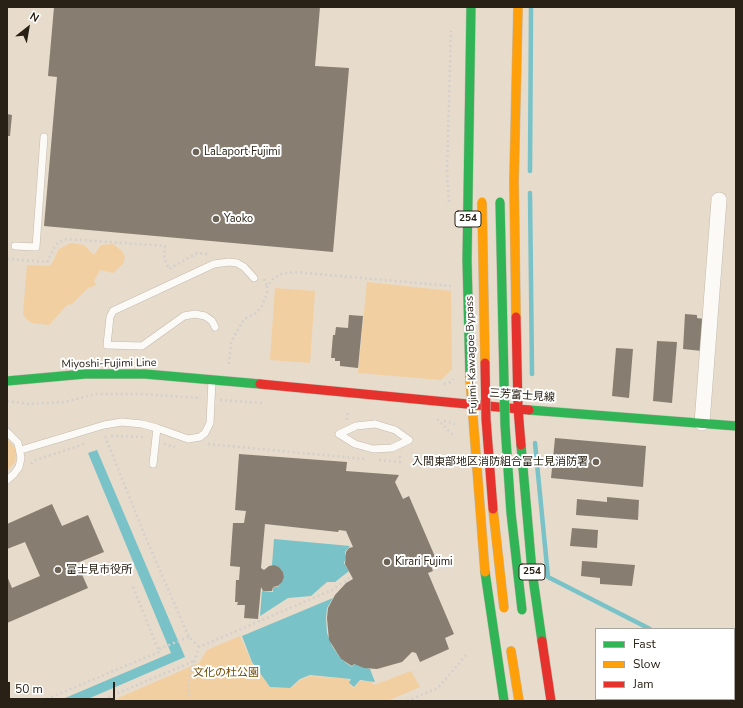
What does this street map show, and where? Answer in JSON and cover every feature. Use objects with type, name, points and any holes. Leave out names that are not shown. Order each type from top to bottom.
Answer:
[{"type":"main road","name":"254","points":[[472,7],[467,260],[471,405],[482,554],[504,701]]},
{"type":"main road","name":"254","points":[[518,7],[514,180],[518,408],[532,571],[551,701]]},
{"type":"main road","name":"Fujimi-Kawagoe Bypass","points":[[482,198],[486,419],[494,521],[505,612]]},
{"type":"main road","name":"254","points":[[500,198],[505,425],[511,513],[523,614]]},
{"type":"main road","name":"Miyoshi-Fujimi Line","points":[[7,381],[84,374],[145,374],[212,379]]},
{"type":"main road","name":"三芳富士見線","points":[[212,379],[471,405],[736,426]]},
{"type":"main road","points":[[510,644],[519,701]]},
{"type":"street","points":[[702,423],[719,200]]},
{"type":"lane","points":[[15,246],[36,247],[44,137]]},
{"type":"lane","points":[[216,327],[212,320],[205,316],[195,314],[184,316],[142,346],[107,345],[110,317],[113,311],[214,264],[229,262],[237,263],[244,267],[254,278]]},
{"type":"lane","points":[[21,450],[104,425],[122,422],[142,424],[188,439],[200,437],[205,433],[210,423],[212,379]]},
{"type":"lane","points":[[375,424],[395,430],[408,440],[392,448],[373,449],[354,444],[339,434],[356,426],[375,424]]},
{"type":"lane","points":[[153,464],[157,428]]},
{"type":"lane","points":[[7,432],[14,437],[21,450],[19,467],[7,480]]},
{"type":"path","points":[[7,259],[48,262],[55,246],[59,242],[66,239],[165,246],[164,258],[169,269]]},
{"type":"path","points":[[229,367],[231,342],[244,319],[256,313],[262,306],[268,286],[273,279],[281,274],[295,272],[457,287]]},
{"type":"path","points":[[7,401],[29,404],[65,402],[95,394],[140,394],[269,404]]},
{"type":"path","points":[[341,410],[356,411]]},
{"type":"path","points":[[430,417],[456,424]]},
{"type":"path","points":[[98,439],[105,436],[132,435],[180,448]]},
{"type":"path","points":[[105,436],[145,536],[189,637],[200,646]]},
{"type":"path","points":[[28,470],[36,460],[85,443]]},
{"type":"path","points":[[204,447],[209,444],[213,444],[400,462]]},
{"type":"path","points":[[191,701],[188,690],[189,678],[200,646],[332,590],[352,576]]},
{"type":"path","points":[[132,584],[159,650]]},
{"type":"path","points":[[42,701],[160,652],[159,650],[189,637]]},
{"type":"path","points":[[408,701],[438,688],[467,654]]},
{"type":"path","points":[[99,701],[194,661]]},
{"type":"green space","points":[[71,243],[84,245],[94,255],[101,245],[113,244],[122,251],[125,257],[123,264],[113,273],[100,270],[94,281],[96,285],[88,288],[72,304],[67,305],[49,325],[32,323],[27,320],[23,314],[27,265],[51,265],[59,249]]},
{"type":"green space","points":[[367,282],[451,291],[452,369],[441,380],[358,373]]},
{"type":"green space","points":[[275,288],[315,291],[310,363],[270,360]]},
{"type":"green space","points":[[7,439],[15,448],[16,455],[15,462],[7,471]]},
{"type":"green space","name":"文化の杜公園","points":[[240,636],[252,663],[270,687],[291,688],[300,680],[310,676],[351,679],[349,684],[354,688],[360,681],[370,681],[374,685],[411,671],[420,687],[387,701],[111,701],[199,663],[207,650]]},
{"type":"water","points":[[97,450],[185,657],[83,701],[58,701],[171,653],[88,453]]},
{"type":"water","points":[[274,539],[350,546],[345,552],[346,557],[344,563],[349,571],[335,582],[327,582],[311,596],[288,598],[260,616],[262,591],[273,592],[273,587],[278,587],[284,577],[283,572],[279,567],[272,565]]},
{"type":"water","points":[[333,598],[327,608],[326,618],[327,633],[332,646],[341,659],[352,667],[354,664],[370,669],[375,682],[360,680],[354,687],[349,683],[351,679],[310,675],[300,679],[290,688],[270,687],[252,662],[242,636]]},
{"type":"building","name":"LaLaport Fujimi","points":[[54,7],[320,7],[315,66],[349,68],[333,252],[44,226],[57,77],[48,76]]},
{"type":"building","points":[[7,114],[12,115],[10,136],[7,136]]},
{"type":"building","points":[[685,314],[697,315],[697,318],[704,319],[702,351],[683,349]]},
{"type":"building","points":[[349,315],[363,316],[358,368],[340,366],[340,361],[335,361],[335,358],[331,358],[333,335],[335,335],[336,327],[348,328]]},
{"type":"building","points":[[657,341],[677,342],[672,403],[653,401]]},
{"type":"building","points":[[616,348],[633,349],[629,398],[612,396]]},
{"type":"building","name":"入間東部地区消防組合富士見消防署","points":[[555,438],[646,446],[643,487],[551,478]]},
{"type":"building","name":"Kirari Fujimi","points":[[239,454],[347,462],[346,471],[399,475],[395,482],[403,499],[409,496],[436,559],[429,561],[433,571],[428,573],[454,634],[445,638],[449,649],[420,662],[416,653],[412,652],[402,662],[377,669],[364,668],[354,664],[352,666],[341,659],[329,640],[327,618],[328,608],[335,595],[346,583],[353,579],[345,564],[346,552],[349,548],[353,547],[346,531],[339,530],[338,532],[265,524],[261,568],[264,570],[269,566],[274,565],[279,567],[283,572],[284,577],[278,586],[273,587],[272,591],[263,591],[261,587],[258,619],[244,618],[245,605],[237,605],[238,602],[235,602],[236,580],[239,580],[240,567],[230,566],[233,523],[244,523],[246,511],[235,510]]},
{"type":"building","points":[[607,497],[639,500],[638,520],[576,515],[577,499],[607,502]]},
{"type":"building","name":"富士見市役所","points":[[52,504],[62,526],[88,515],[104,552],[77,563],[88,588],[7,623],[7,576],[12,588],[40,576],[25,542],[7,549],[7,524]]},
{"type":"building","points":[[572,528],[598,530],[597,548],[570,546]]},
{"type":"building","points":[[582,561],[635,565],[632,586],[600,584],[600,578],[581,576]]},
{"type":"waterway","points":[[530,171],[531,7]]},
{"type":"waterway","points":[[530,193],[532,374]]},
{"type":"waterway","points":[[535,443],[548,577],[648,628]]},
{"type":"traffic: fast","points":[[470,378],[467,260],[471,7]]},
{"type":"traffic: fast","points":[[500,202],[505,425],[511,513],[522,610]]},
{"type":"traffic: fast","points":[[7,381],[85,374],[145,374],[260,384]]},
{"type":"traffic: fast","points":[[529,410],[736,426]]},
{"type":"traffic: fast","points":[[521,445],[532,571],[542,641]]},
{"type":"traffic: fast","points":[[485,572],[504,701]]},
{"type":"traffic: slow","points":[[516,317],[514,181],[518,7]]},
{"type":"traffic: slow","points":[[482,202],[485,363]]},
{"type":"traffic: slow","points":[[470,378],[485,572]]},
{"type":"traffic: slow","points":[[493,509],[504,608]]},
{"type":"traffic: slow","points":[[511,651],[519,701]]},
{"type":"traffic: jam","points":[[516,317],[518,408],[521,445]]},
{"type":"traffic: jam","points":[[485,363],[486,419],[493,509]]},
{"type":"traffic: jam","points":[[260,384],[529,410]]},
{"type":"traffic: jam","points":[[542,641],[551,701]]},
{"type":"place","name":"LaLaport Fujimi","points":[[196,152]]},
{"type":"place","name":"Yaoko","points":[[216,219]]},
{"type":"place","name":"入間東部地区消防組合富士見消防署","points":[[596,462]]},
{"type":"place","name":"Kirari Fujimi","points":[[387,562]]},
{"type":"place","name":"富士見市役所","points":[[58,570]]}]
